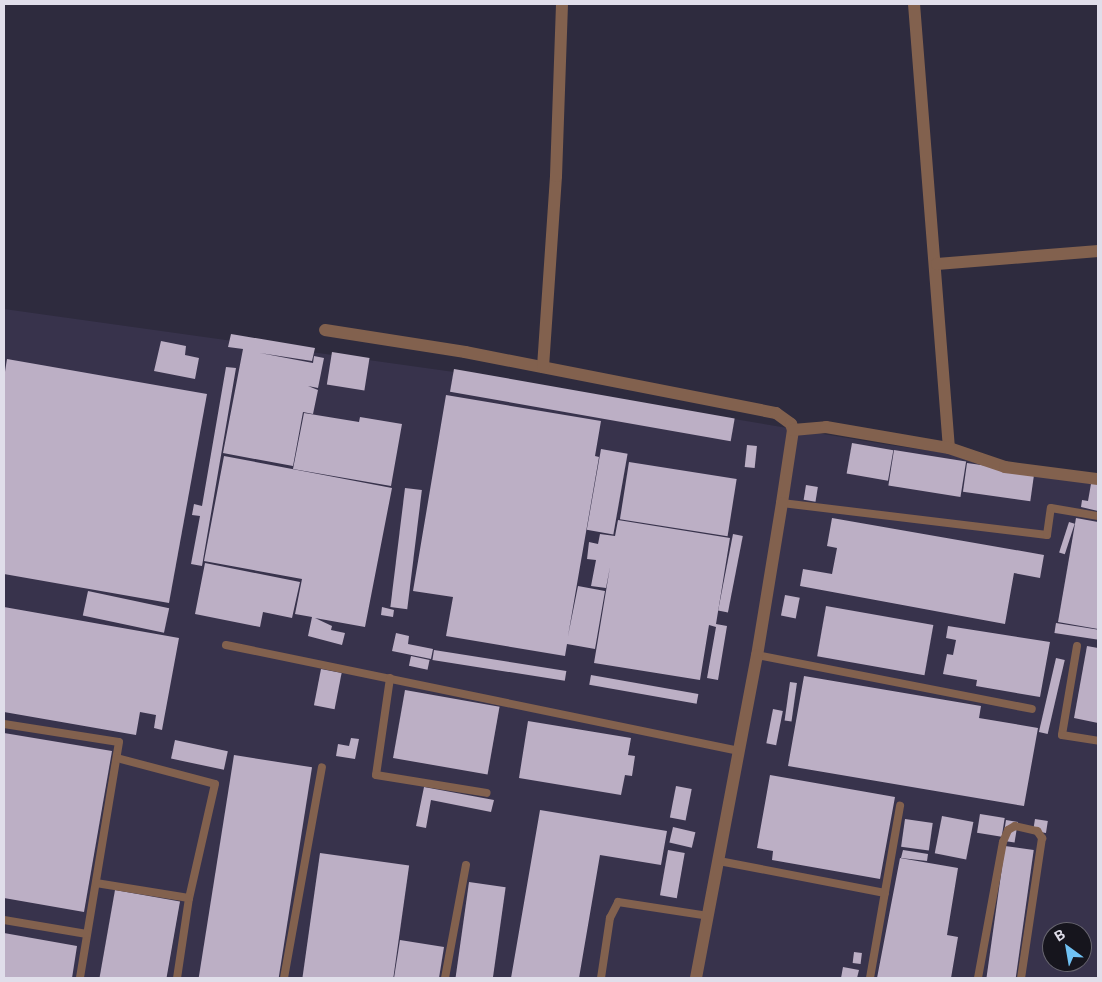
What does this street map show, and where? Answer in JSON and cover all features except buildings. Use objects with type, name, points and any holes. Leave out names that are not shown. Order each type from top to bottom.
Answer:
[{"type":"street","points":[[543,368],[556,176],[562,4]]},
{"type":"street","points":[[914,4],[937,264],[949,448]]},
{"type":"street","points":[[937,264],[1098,251]]},
{"type":"street","points":[[325,330],[543,368],[776,413],[788,419],[793,430],[757,655],[696,978]]},
{"type":"street","points":[[793,430],[826,427],[949,448],[1005,467],[1098,479]]},
{"type":"lane","points":[[782,503],[1046,535],[1051,508],[1098,516]]},
{"type":"lane","points":[[226,645],[740,751]]},
{"type":"lane","points":[[1077,646],[1062,735],[1098,741]]},
{"type":"lane","points":[[757,655],[1032,709]]},
{"type":"lane","points":[[390,678],[376,775],[487,793]]},
{"type":"lane","points":[[4,724],[119,742],[80,978]]},
{"type":"lane","points":[[117,758],[215,784],[189,898],[177,978]]},
{"type":"lane","points":[[284,978],[322,767]]},
{"type":"lane","points":[[870,978],[900,806]]},
{"type":"lane","points":[[978,978],[1003,842],[1008,830],[1015,826],[1037,831],[1042,838],[1021,978]]},
{"type":"lane","points":[[719,861],[885,893]]},
{"type":"lane","points":[[445,978],[466,865]]},
{"type":"lane","points":[[96,883],[189,898]]},
{"type":"lane","points":[[601,978],[610,918],[618,902],[708,916]]},
{"type":"lane","points":[[4,920],[87,934]]},
{"type":"shaded area","points":[[4,309],[454,372],[883,444],[1098,475],[1098,978],[4,978]]}]
